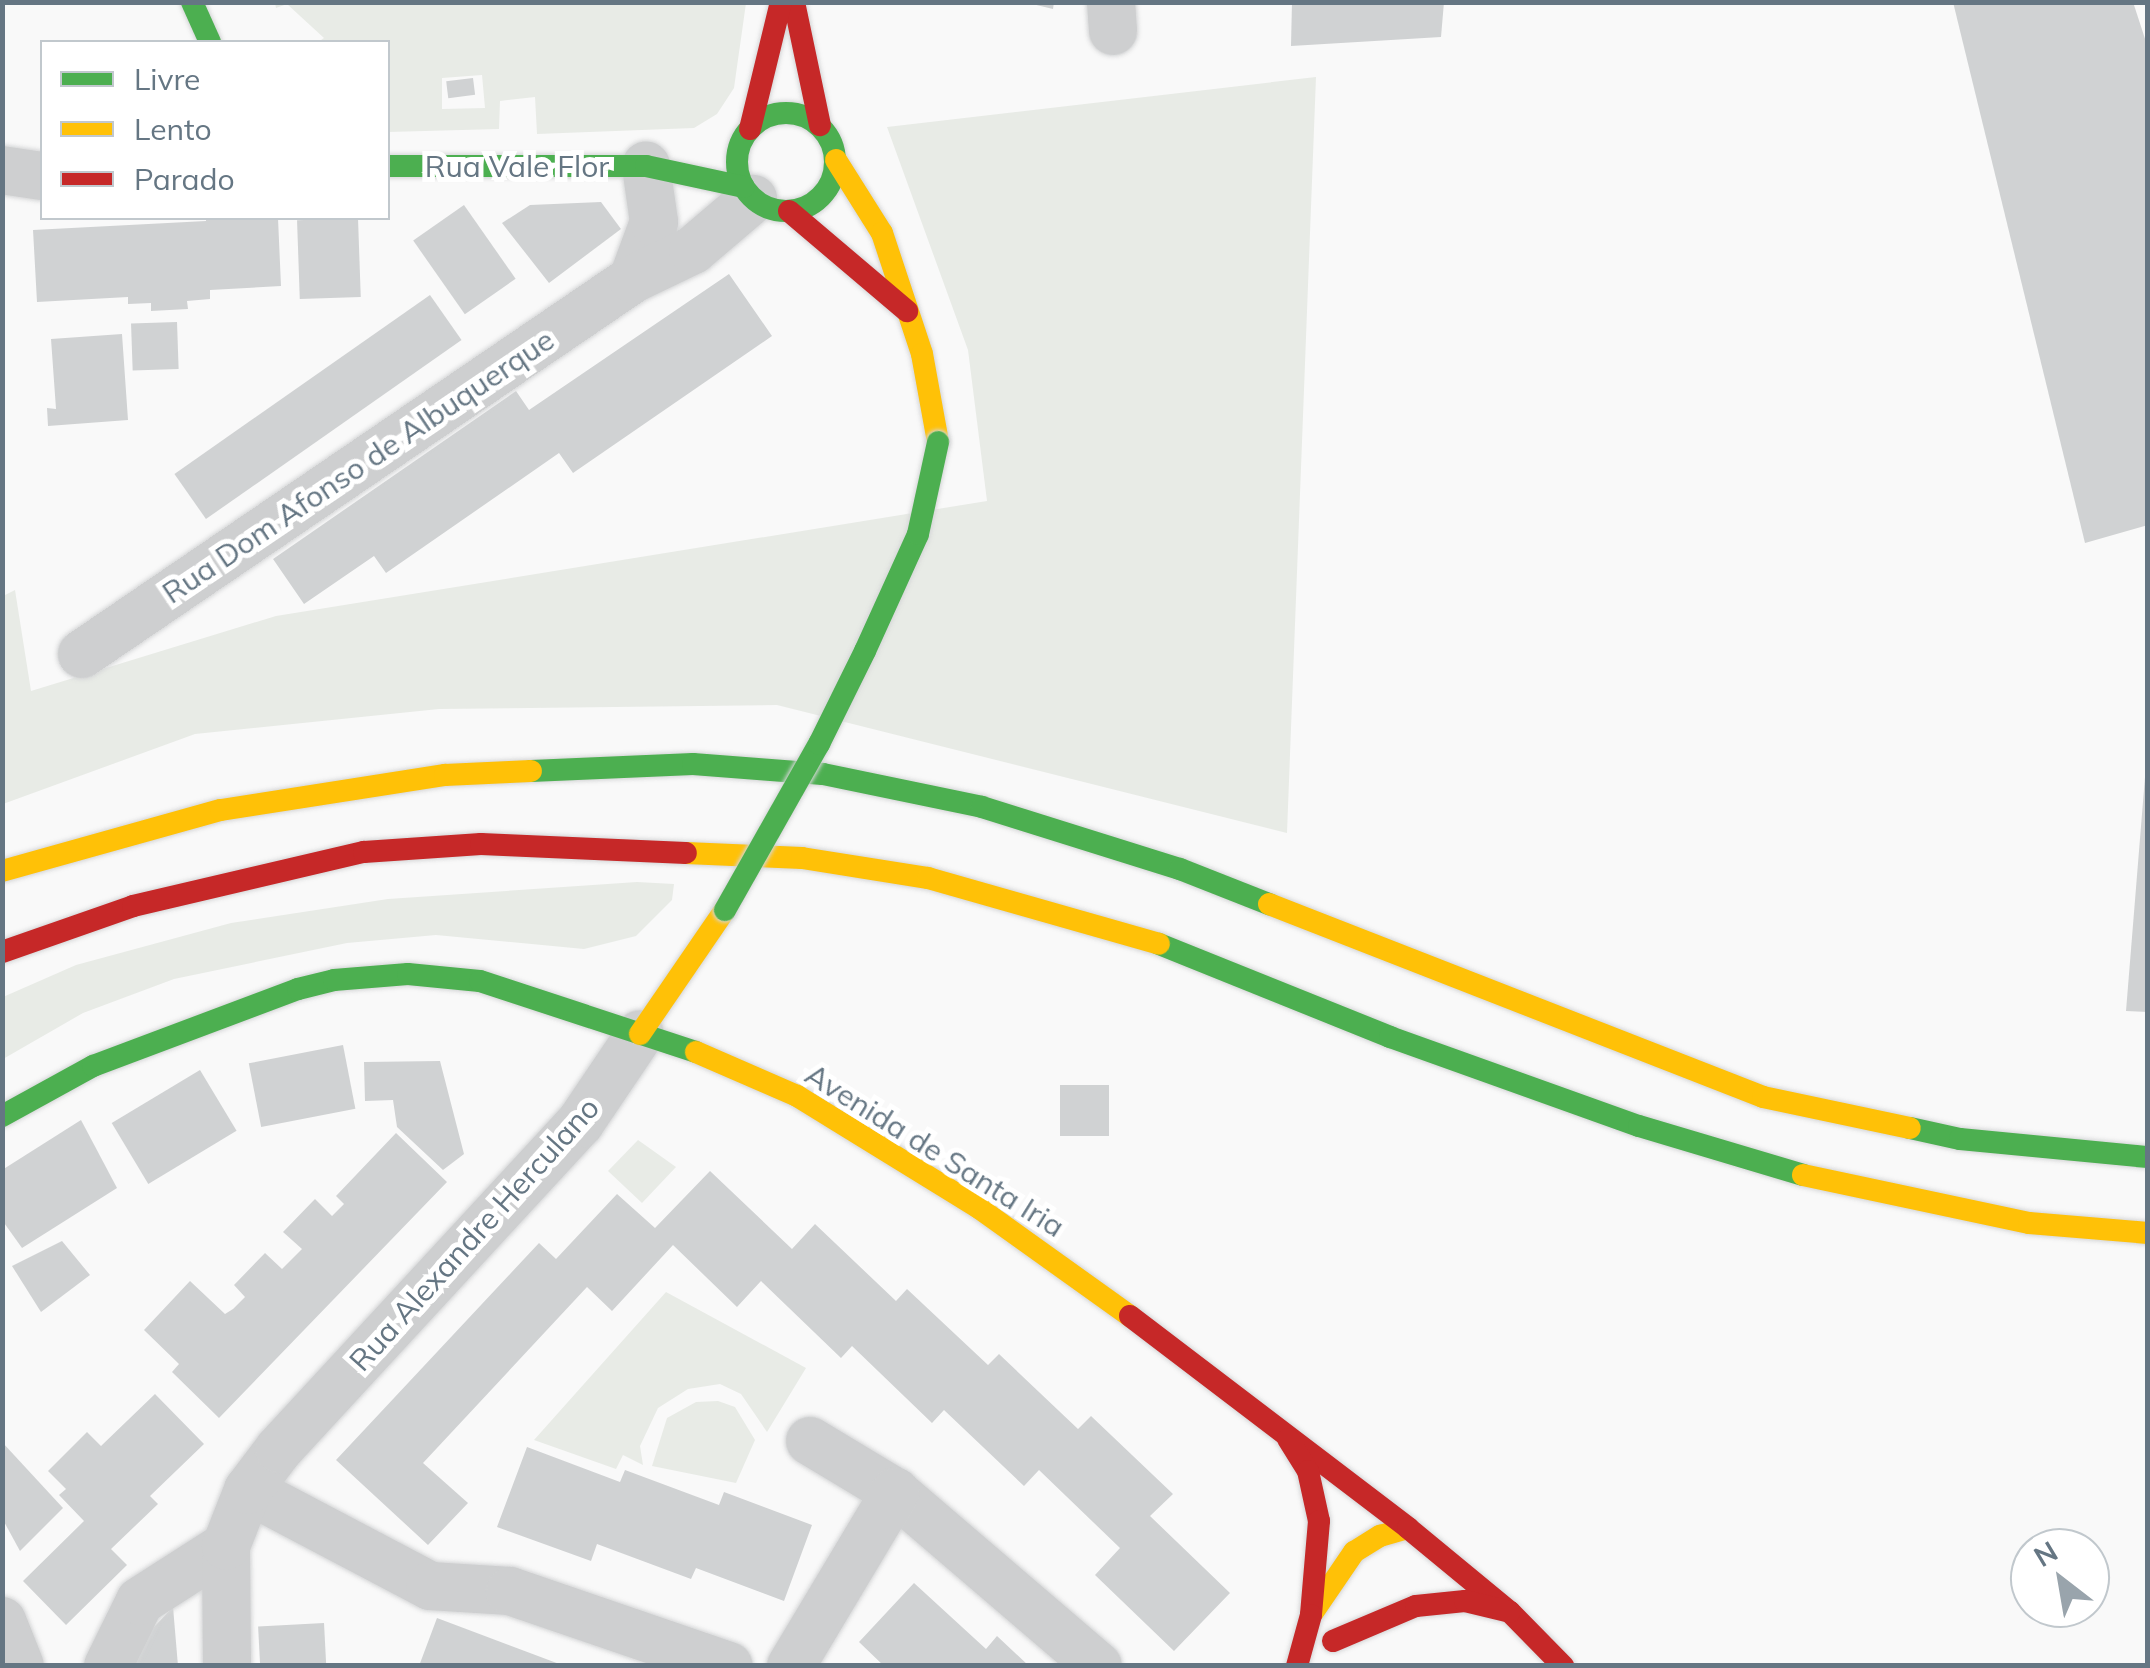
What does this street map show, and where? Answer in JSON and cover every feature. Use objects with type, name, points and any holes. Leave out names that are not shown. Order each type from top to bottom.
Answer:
[{"type":"main road","points":[[182,40],[190,2]]},
{"type":"main road","points":[[190,2],[209,40]]},
{"type":"main road","points":[[780,2],[736,158],[762,199],[907,311]]},
{"type":"main road","points":[[794,2],[820,125]]},
{"type":"main road","points":[[792,112],[820,125],[828,135],[836,160],[834,175],[818,200],[762,199],[646,166],[745,136],[762,119],[792,112]]},
{"type":"main road","name":"Rua Alexandre Herculano","points":[[640,1034],[725,910],[819,744],[918,534],[938,442],[934,402],[882,234],[836,160]]},
{"type":"main road","name":"Rua Vale Flor","points":[[390,166],[646,166]]},
{"type":"main road","points":[[2,871],[59,851],[221,810],[445,775],[676,764],[823,774],[982,807],[1180,869],[1763,1097],[1960,1138],[2148,1156]]},
{"type":"main road","points":[[2,952],[133,906],[214,884],[305,863],[402,848],[510,844],[820,860],[928,878],[1194,955],[1390,1037],[1621,1120],[1838,1186],[2029,1224],[2148,1233]]},
{"type":"main road","name":"Avenida de Santa Iria","points":[[2,1116],[93,1066],[298,989],[371,975],[480,980],[640,1034],[762,1079],[910,1163],[1094,1288],[1408,1528],[1510,1612],[1562,1666]]},
{"type":"main road","points":[[1287,1436],[1308,1471],[1319,1521],[1311,1616],[1297,1666]]},
{"type":"main road","points":[[1311,1616],[1354,1552],[1408,1528]]},
{"type":"main road","points":[[1401,1562],[1408,1528]]},
{"type":"main road","points":[[1317,1666],[1333,1641],[1372,1597]]},
{"type":"main road","points":[[1333,1641],[1416,1606],[1464,1601],[1510,1612]]},
{"type":"street","points":[[633,279],[654,222],[646,166]]},
{"type":"street","points":[[2,170],[40,176]]},
{"type":"street","name":"Rua Dom Afonso de Albuquerque","points":[[82,654],[633,279],[693,250],[762,199]]},
{"type":"street","name":"Rua Alexandre Herculano","points":[[226,1546],[248,1490],[279,1449],[580,1123],[640,1034]]},
{"type":"street","points":[[810,1440],[895,1492],[1098,1666]]},
{"type":"street","points":[[248,1490],[430,1586],[510,1591],[729,1666]]},
{"type":"street","points":[[790,1666],[895,1492]]},
{"type":"street","points":[[108,1666],[140,1601],[226,1546]]},
{"type":"street","points":[[226,1546],[227,1666]]},
{"type":"street","points":[[2,1621],[20,1666]]},
{"type":"shaded area","points":[[275,3],[746,3],[734,88],[717,114],[694,128],[537,134],[535,97],[500,101],[499,129],[390,132],[390,40],[321,40],[324,38],[287,4],[276,8]],"holes":[[[482,75],[485,108],[442,109],[442,78]]]},
{"type":"shaded area","points":[[1316,77],[1287,833],[777,705],[439,709],[195,734],[3,804],[3,596],[15,590],[31,691],[276,616],[987,501],[968,350],[887,127]]},
{"type":"shaded area","points":[[637,882],[674,884],[672,900],[636,936],[584,949],[436,935],[347,943],[174,979],[83,1013],[3,1059],[3,997],[76,965],[231,923],[388,899]]},
{"type":"shaded area","points":[[638,1140],[676,1167],[642,1203],[608,1171]]},
{"type":"shaded area","points":[[666,1292],[806,1368],[767,1432],[741,1394],[720,1384],[688,1389],[658,1408],[640,1446],[643,1465],[623,1455],[616,1469],[534,1440]]},
{"type":"shaded area","points":[[718,1401],[735,1407],[755,1440],[736,1483],[652,1466],[667,1418],[696,1402]]},
{"type":"building","points":[[1024,2],[1054,2],[1053,9]]},
{"type":"building","points":[[1292,2],[1444,2],[1441,37],[1291,46]]},
{"type":"building","points":[[1953,2],[2133,2],[2148,48],[2148,525],[2085,543]]},
{"type":"building","points":[[473,78],[475,95],[448,98],[446,81]]},
{"type":"building","points":[[601,202],[621,229],[549,283],[502,223],[530,205]]},
{"type":"building","points":[[464,205],[516,279],[465,314],[413,241]]},
{"type":"building","points":[[278,220],[281,286],[210,290],[210,299],[187,301],[188,309],[151,311],[151,303],[128,304],[128,297],[37,302],[33,230]]},
{"type":"building","points":[[297,220],[358,220],[361,297],[300,299]]},
{"type":"building","points":[[729,274],[772,336],[573,473],[559,453],[386,573],[374,556],[304,604],[273,559],[516,391],[529,410]]},
{"type":"building","points":[[430,295],[462,340],[206,519],[174,474]]},
{"type":"building","points":[[177,322],[179,369],[133,371],[131,324]]},
{"type":"building","points":[[122,334],[128,420],[48,426],[47,408],[56,409],[51,339]]},
{"type":"building","points":[[2148,777],[2148,1012],[2126,1011]]},
{"type":"building","points":[[343,1045],[355,1109],[261,1127],[249,1063]]},
{"type":"building","points":[[440,1061],[464,1154],[443,1170],[397,1127],[393,1100],[365,1101],[364,1062]]},
{"type":"building","points":[[200,1070],[237,1131],[148,1184],[112,1123]]},
{"type":"building","points":[[1060,1085],[1109,1085],[1109,1136],[1060,1136]]},
{"type":"building","points":[[81,1120],[117,1188],[22,1248],[2,1220],[2,1170]]},
{"type":"building","points":[[396,1133],[447,1182],[219,1418],[172,1372],[179,1364],[144,1330],[190,1281],[225,1314],[233,1309],[245,1297],[234,1285],[265,1253],[282,1269],[302,1249],[283,1232],[315,1199],[332,1216],[344,1204],[336,1196]]},
{"type":"building","points":[[710,1171],[792,1249],[815,1224],[896,1301],[907,1289],[988,1365],[999,1354],[1078,1429],[1091,1416],[1173,1494],[1150,1516],[1230,1593],[1174,1651],[1095,1575],[1120,1548],[1039,1470],[1024,1486],[944,1410],[932,1423],[852,1346],[841,1358],[761,1281],[737,1307],[673,1245],[612,1311],[587,1287],[423,1463],[468,1503],[428,1545],[336,1460],[539,1243],[556,1259],[617,1194],[655,1228]]},
{"type":"building","points":[[62,1241],[90,1275],[41,1312],[12,1266]]},
{"type":"building","points":[[155,1394],[204,1444],[150,1496],[158,1504],[111,1549],[127,1565],[66,1625],[23,1581],[84,1521],[59,1495],[66,1489],[48,1471],[87,1432],[101,1446]]},
{"type":"building","points":[[2,1442],[63,1508],[20,1551],[2,1518]]},
{"type":"building","points":[[527,1447],[620,1482],[625,1470],[719,1505],[724,1492],[812,1525],[784,1601],[696,1568],[691,1579],[597,1544],[591,1561],[497,1527]]},
{"type":"building","points":[[914,1583],[986,1649],[997,1636],[1029,1666],[884,1666],[859,1642]]},
{"type":"building","points":[[173,1607],[178,1666],[117,1666]]},
{"type":"building","points":[[437,1618],[562,1665],[419,1666]]},
{"type":"building","points":[[324,1623],[326,1666],[260,1666],[258,1626]]},
{"type":"traffic: fast","points":[[192,2],[209,40]]},
{"type":"traffic: fast","points":[[786,113],[805,116],[821,127],[832,143],[835,162],[832,181],[821,197],[805,208],[786,211],[767,208],[751,197],[740,181],[737,162],[740,143],[751,127],[767,116],[786,113]]},
{"type":"traffic: fast","points":[[390,166],[646,166],[744,187]]},
{"type":"traffic: fast","points":[[725,910],[819,744],[865,651],[918,534],[938,442]]},
{"type":"traffic: fast","points":[[531,771],[693,764],[823,774],[982,807],[1180,869],[1269,904]]},
{"type":"traffic: fast","points":[[1159,944],[1390,1037],[1639,1126],[1803,1175]]},
{"type":"traffic: fast","points":[[2,1116],[93,1066],[298,989],[334,980],[408,974],[480,981],[696,1052]]},
{"type":"traffic: fast","points":[[1910,1128],[1960,1139],[2148,1157]]},
{"type":"traffic: slow","points":[[836,160],[882,233],[922,354],[938,442]]},
{"type":"traffic: slow","points":[[2,871],[221,810],[445,775],[531,771]]},
{"type":"traffic: slow","points":[[686,853],[802,858],[928,878],[1159,944]]},
{"type":"traffic: slow","points":[[1269,904],[1763,1097],[1910,1128]]},
{"type":"traffic: slow","points":[[640,1034],[725,910]]},
{"type":"traffic: slow","points":[[696,1052],[797,1096],[979,1208],[1130,1316]]},
{"type":"traffic: slow","points":[[1803,1175],[2029,1223],[2148,1233]]},
{"type":"traffic: slow","points":[[1313,1612],[1354,1552],[1380,1536],[1408,1528]]},
{"type":"traffic: jam","points":[[750,129],[781,2]]},
{"type":"traffic: jam","points":[[794,2],[820,125]]},
{"type":"traffic: jam","points":[[789,211],[907,311]]},
{"type":"traffic: jam","points":[[2,952],[133,906],[364,852],[481,844],[686,853]]},
{"type":"traffic: jam","points":[[1130,1316],[1408,1528],[1510,1612],[1563,1666]]},
{"type":"traffic: jam","points":[[1288,1439],[1308,1471],[1319,1521],[1311,1615],[1297,1666]]},
{"type":"traffic: jam","points":[[1333,1641],[1416,1606],[1465,1601],[1510,1612]]}]
